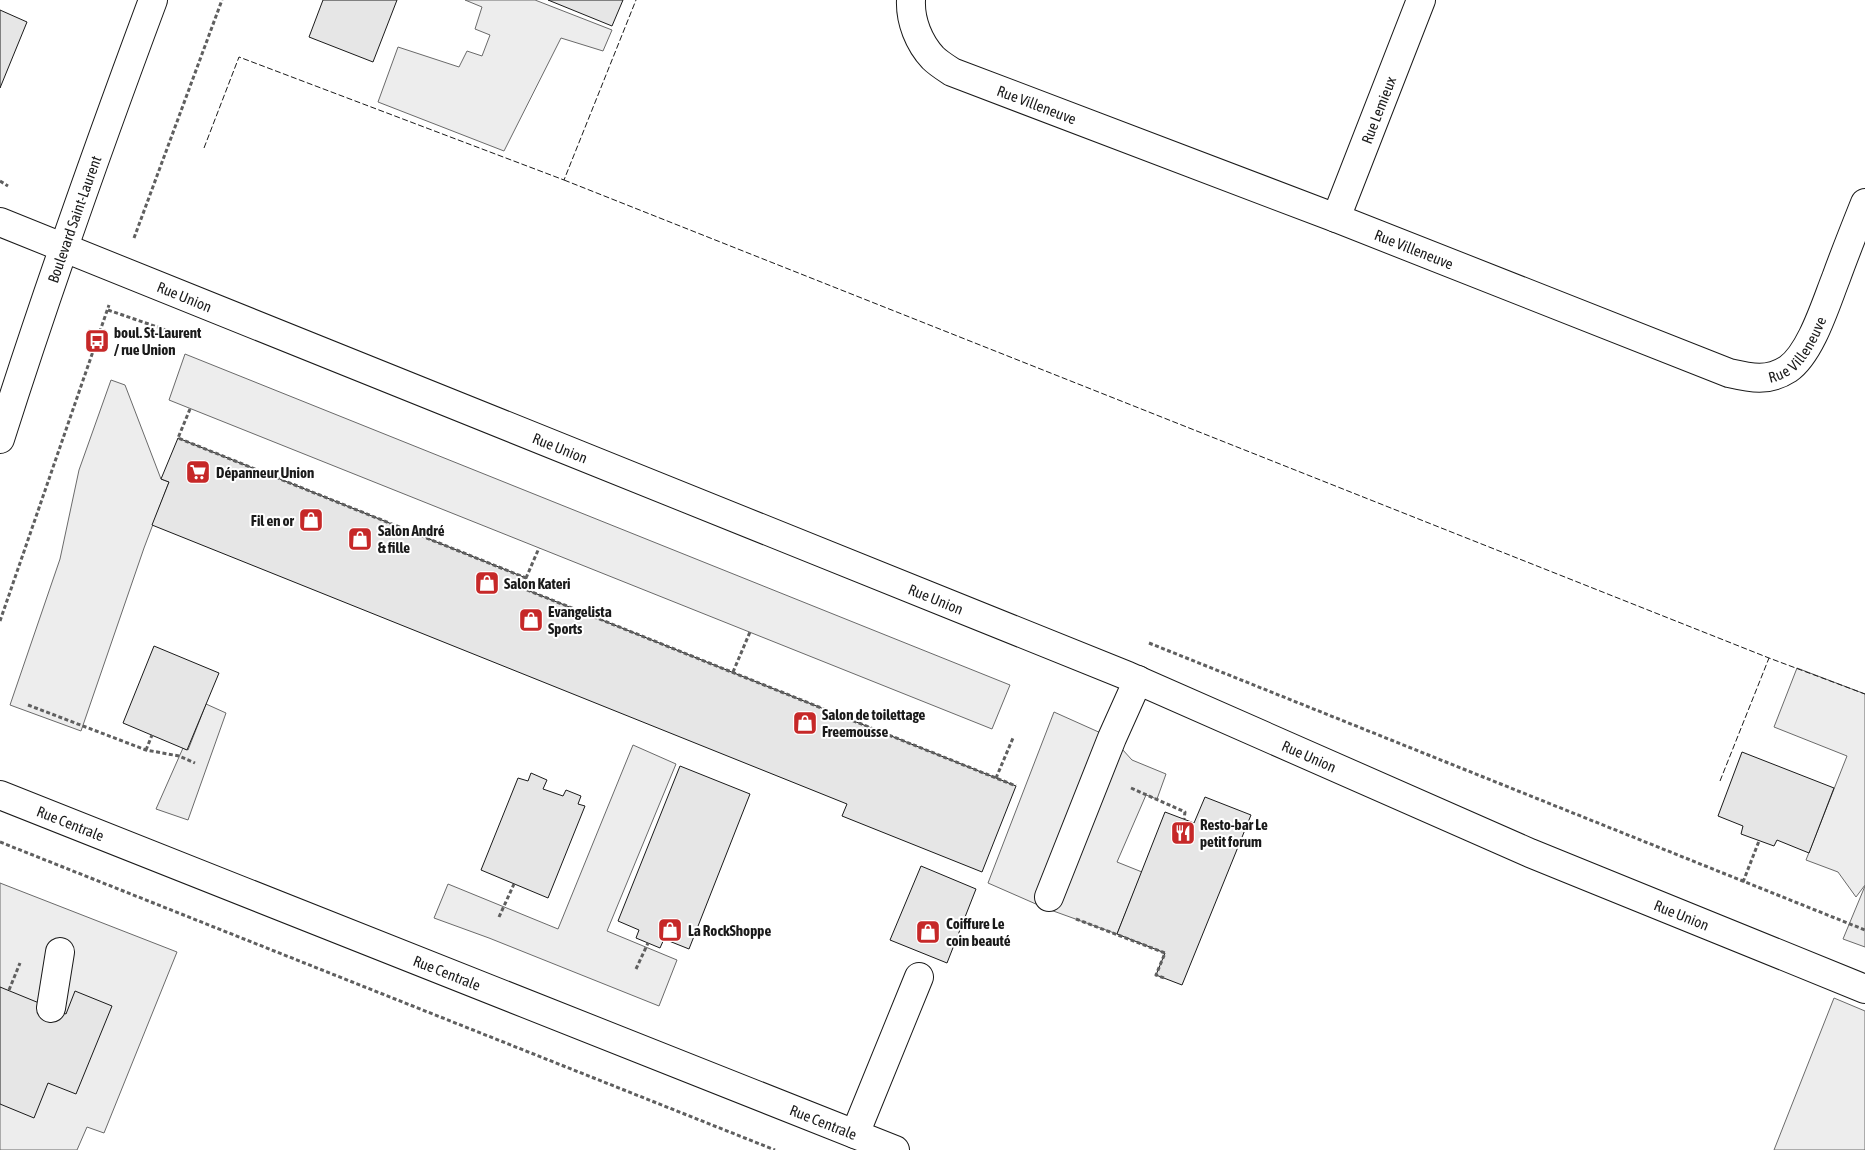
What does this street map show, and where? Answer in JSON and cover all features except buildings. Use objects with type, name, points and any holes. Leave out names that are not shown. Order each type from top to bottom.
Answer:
[{"type":"street","name":"Boulevard Saint-Laurent","points":[[0,439],[38,320],[86,181],[153,0]]},
{"type":"street","name":"Rue Villeneuve","points":[[911,0],[910,8],[917,34],[933,58],[952,72],[1336,218],[1729,373],[1754,379],[1773,376],[1789,368],[1806,349],[1865,203]]},
{"type":"street","name":"Rue Lemieux","points":[[1336,218],[1421,0]]},
{"type":"street","name":"Rue Union","points":[[0,222],[1138,680],[1530,853],[1865,989]]},
{"type":"street","points":[[1049,896],[1112,738],[1138,680]]},
{"type":"street","name":"Rue Centrale","points":[[0,795],[895,1150]]},
{"type":"street","points":[[854,1134],[919,977]]},
{"type":"path","points":[[134,237],[222,0]]},
{"type":"path","points":[[0,621],[108,310],[171,332]]},
{"type":"path","points":[[190,409],[178,438],[526,578]]},
{"type":"path","points":[[539,548],[522,588],[1016,786]]},
{"type":"path","points":[[733,672],[750,632]]},
{"type":"path","points":[[28,705],[146,750],[179,756],[195,763]]},
{"type":"path","points":[[146,750],[152,735]]},
{"type":"path","points":[[996,778],[1013,738]]},
{"type":"path","points":[[1146,795],[1186,812],[1184,819]]},
{"type":"path","points":[[1743,882],[1759,841]]},
{"type":"path","points":[[0,842],[775,1150]]},
{"type":"path","points":[[499,917],[514,884]]},
{"type":"path","points":[[1049,896],[1044,908],[1164,953],[1156,975],[1164,978]]},
{"type":"path","points":[[1788,899],[1865,930]]},
{"type":"path","points":[[636,969],[648,943]]},
{"type":"shaded area","points":[[465,0],[535,0],[612,30],[603,51],[561,38],[504,151],[378,102],[398,47],[459,67],[467,51],[482,56],[490,35],[475,29],[482,7]]},
{"type":"shaded area","points":[[185,354],[1010,685],[992,729],[169,400]]},
{"type":"shaded area","points":[[111,380],[125,385],[161,479],[169,482],[144,548],[81,731],[10,705],[60,559],[79,470]]},
{"type":"shaded area","points":[[1797,668],[1865,694],[1865,885],[1856,897],[1838,872],[1806,860],[1847,756],[1774,727]]},
{"type":"shaded area","points":[[206,704],[226,713],[188,820],[156,809],[183,748],[188,750]]},
{"type":"shaded area","points":[[1054,712],[1112,738],[1132,760],[1166,774],[1157,799],[1146,795],[1117,862],[1142,872],[1117,934],[1045,908],[988,883]]},
{"type":"shaded area","points":[[633,745],[676,764],[607,931],[677,960],[659,1006],[434,918],[448,884],[558,929]]},
{"type":"shaded area","points":[[0,883],[177,952],[104,1133],[87,1127],[77,1150],[0,1150]]},
{"type":"shaded area","points":[[1865,886],[1865,947],[1843,939]]},
{"type":"shaded area","points":[[1834,998],[1865,1011],[1865,1150],[1774,1150]]},
{"type":"fence","points":[[204,148],[239,57],[564,180],[636,0]]},
{"type":"fence","points":[[564,180],[1769,658],[1865,694]]},
{"type":"fence","points":[[1720,781],[1769,658]]},
{"type":"place","name":"boul. St-Laurent / rue Union","points":[[97,341]]},
{"type":"place","name":"Dépanneur Union","points":[[198,472]]},
{"type":"place","name":"Fil en or","points":[[311,520]]},
{"type":"place","name":"Salon André & fille","points":[[360,539]]},
{"type":"place","name":"Salon Kateri","points":[[487,583]]},
{"type":"place","name":"Evangelista Sports","points":[[531,620]]},
{"type":"place","name":"Salon de toilettage Freemousse","points":[[805,723]]},
{"type":"place","name":"Resto-bar Le petit forum","points":[[1183,833]]},
{"type":"place","name":"La RockShoppe","points":[[670,930]]},
{"type":"place","name":"Coiffure Le coin beauté","points":[[928,932]]}]
